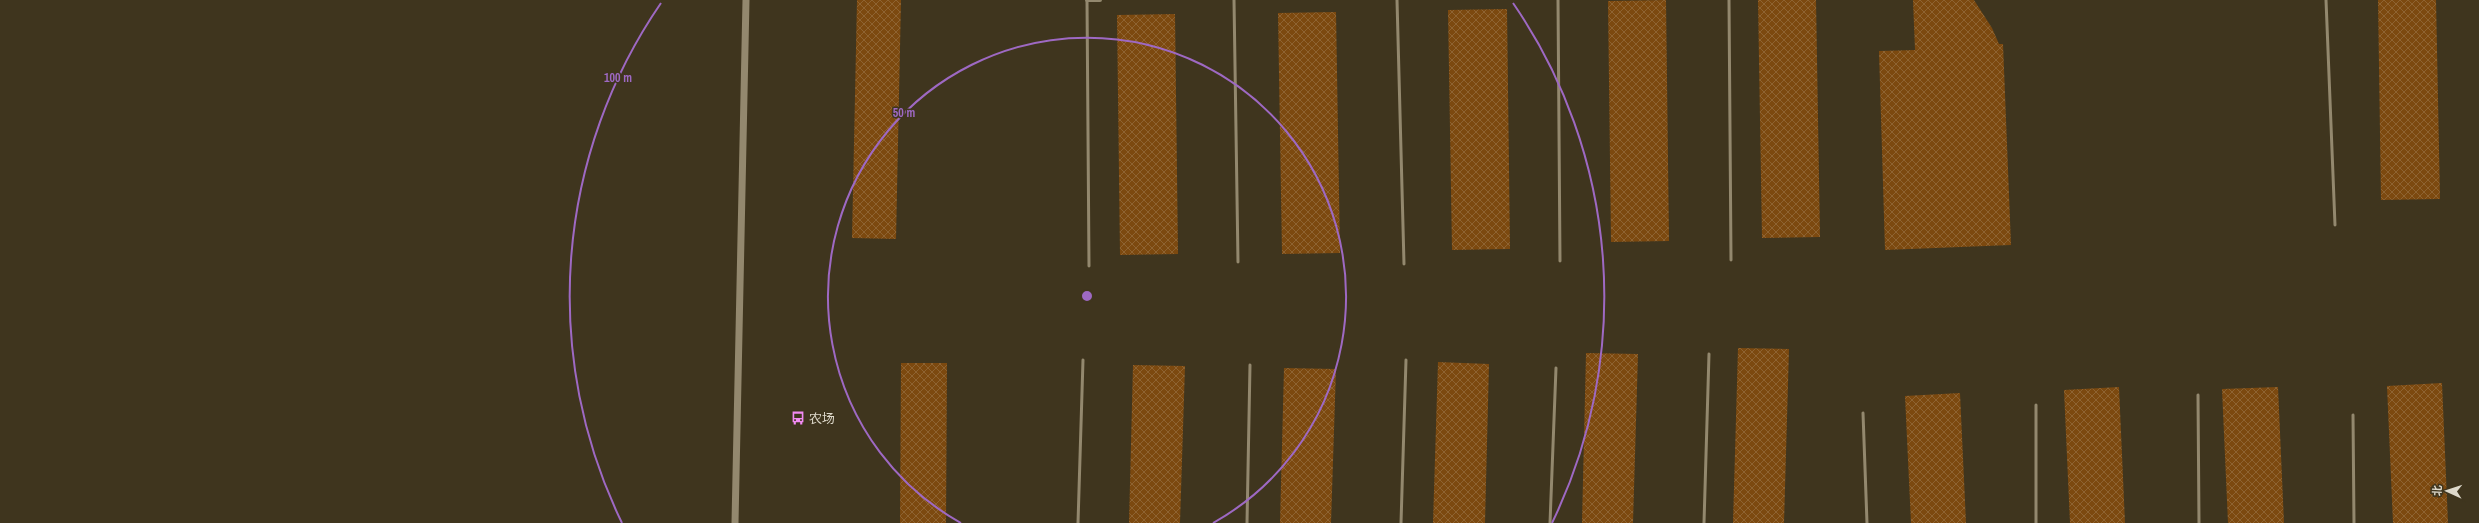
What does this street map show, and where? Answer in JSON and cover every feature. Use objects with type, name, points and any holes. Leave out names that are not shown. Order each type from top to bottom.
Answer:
[{"type":"street","points":[[735,523],[746,0]]},
{"type":"street","points":[[1087,0],[1100,0]]},
{"type":"lane","points":[[1087,0],[1089,266]]},
{"type":"lane","points":[[1234,0],[1238,262]]},
{"type":"lane","points":[[1397,0],[1404,264]]},
{"type":"lane","points":[[1558,0],[1560,262]]},
{"type":"lane","points":[[1729,0],[1731,260]]},
{"type":"lane","points":[[2326,0],[2335,225]]},
{"type":"lane","points":[[1704,523],[1709,354]]},
{"type":"lane","points":[[1078,523],[1083,360]]},
{"type":"lane","points":[[1401,523],[1406,360]]},
{"type":"lane","points":[[1247,523],[1250,365]]},
{"type":"lane","points":[[1550,523],[1556,368]]},
{"type":"lane","points":[[2198,395],[2199,523]]},
{"type":"lane","points":[[2036,405],[2036,523]]},
{"type":"lane","points":[[1863,413],[1867,523]]},
{"type":"lane","points":[[2353,415],[2354,523]]},
{"type":"building","points":[[857,0],[901,0],[896,239],[852,238]]},
{"type":"building","points":[[1666,0],[1669,241],[1611,242],[1608,1]]},
{"type":"building","points":[[1758,0],[1816,0],[1820,237],[1762,238]]},
{"type":"building","points":[[1913,0],[1974,0],[1992,28],[1999,44],[2003,44],[2011,245],[1885,250],[1879,51],[1915,50]]},
{"type":"building","points":[[2378,0],[2436,0],[2440,199],[2381,200]]},
{"type":"building","points":[[1507,9],[1510,249],[1452,250],[1448,10]]},
{"type":"building","points":[[1336,12],[1340,253],[1282,254],[1278,13]]},
{"type":"building","points":[[1175,14],[1178,254],[1120,255],[1117,15]]},
{"type":"building","points":[[1738,348],[1789,349],[1784,523],[1733,523]]},
{"type":"building","points":[[1586,353],[1638,354],[1633,523],[1582,523]]},
{"type":"building","points":[[1438,362],[1489,364],[1485,523],[1433,523]]},
{"type":"building","points":[[901,363],[947,363],[946,523],[900,523]]},
{"type":"building","points":[[1133,365],[1185,366],[1180,523],[1129,523]]},
{"type":"building","points":[[1284,368],[1336,369],[1331,523],[1280,523]]},
{"type":"building","points":[[2442,383],[2448,523],[2393,523],[2387,386]]},
{"type":"building","points":[[2119,387],[2125,523],[2070,523],[2064,390]]},
{"type":"building","points":[[2278,387],[2284,523],[2228,523],[2222,389]]},
{"type":"building","points":[[1960,393],[1966,523],[1911,523],[1905,396]]},
{"type":"place","name":"农场","points":[[798,418]]}]
